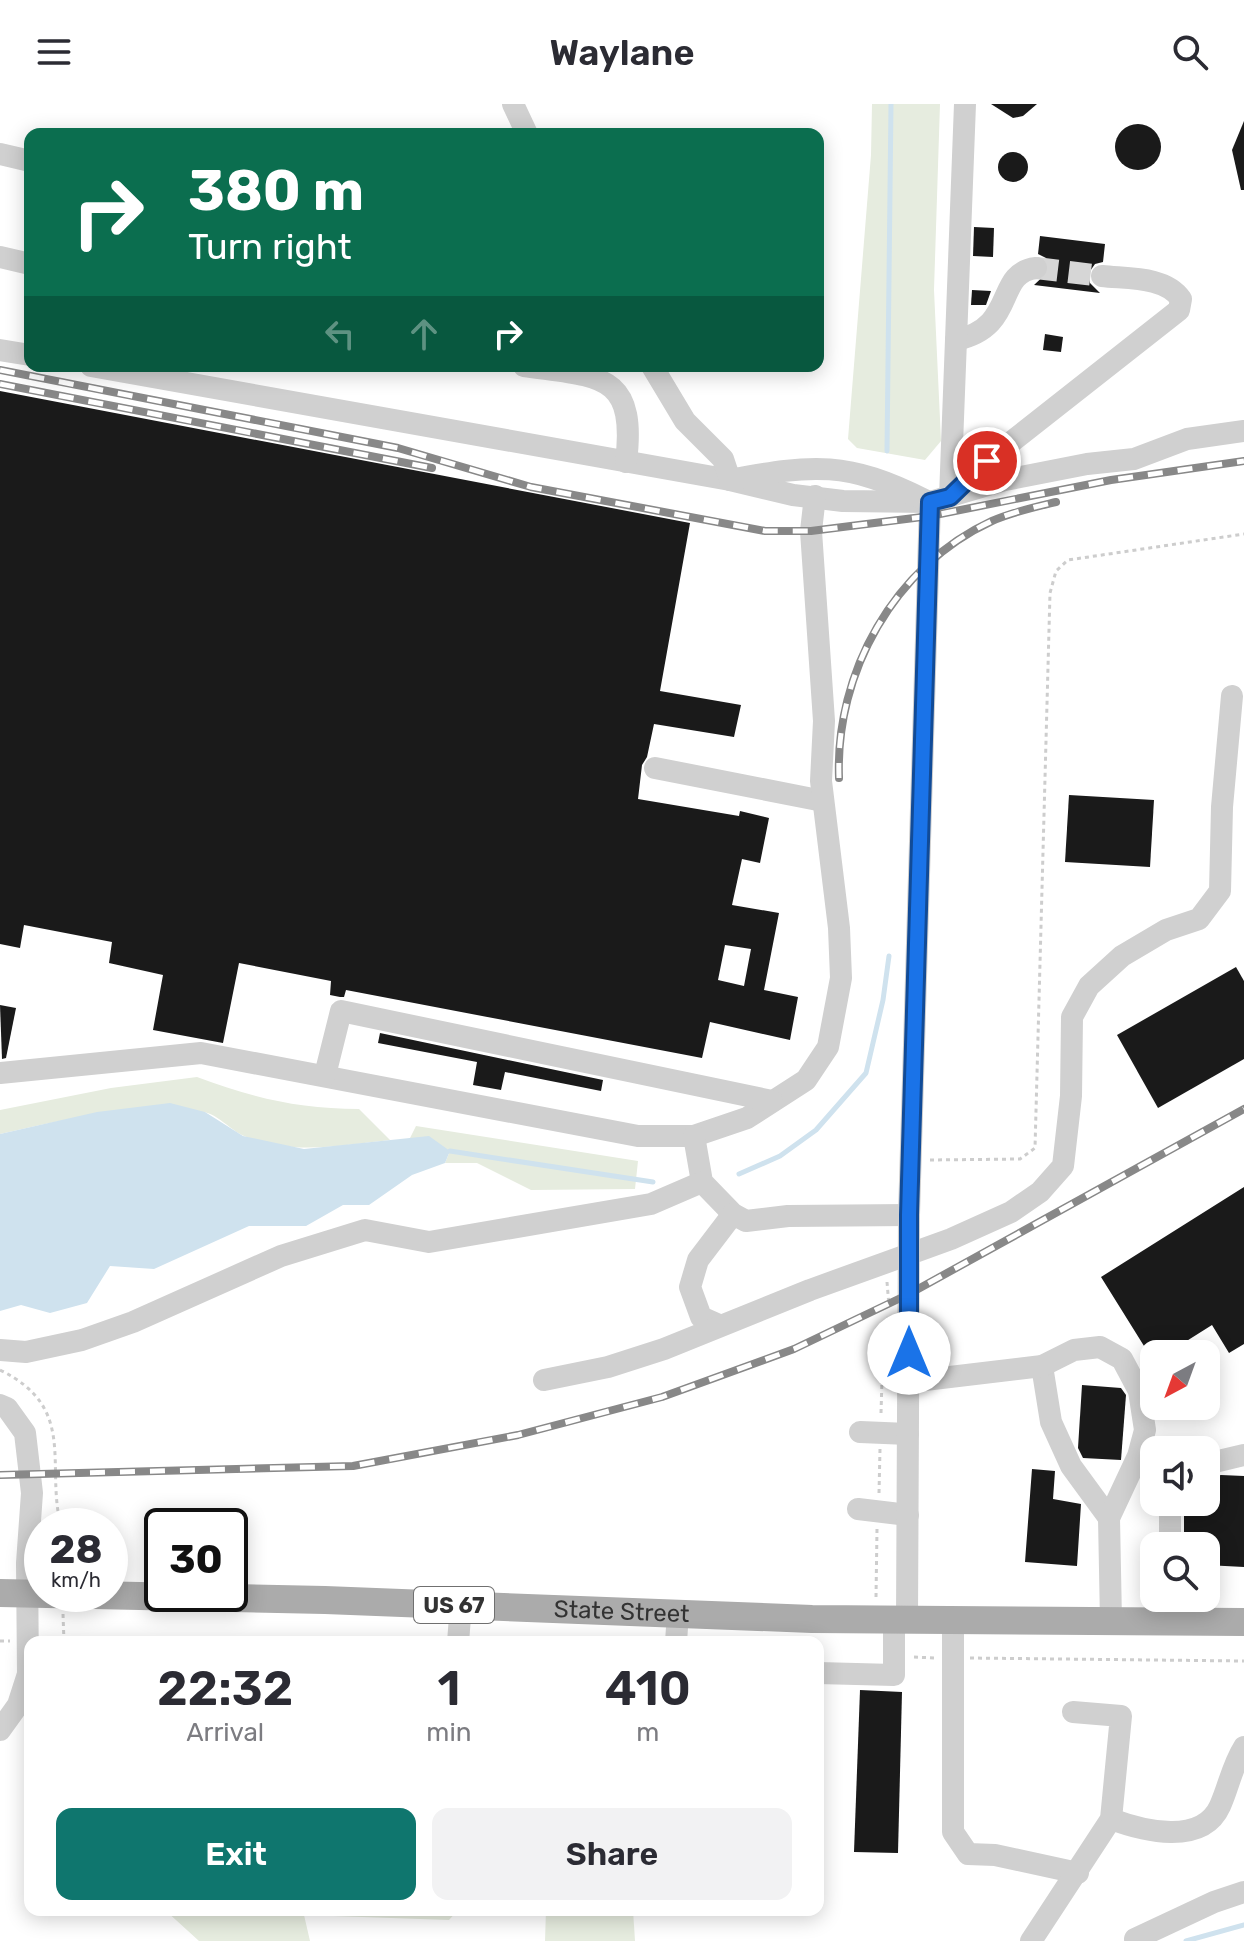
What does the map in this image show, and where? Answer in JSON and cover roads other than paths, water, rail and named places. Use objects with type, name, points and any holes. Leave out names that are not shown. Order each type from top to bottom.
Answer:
[{"type":"main road","name":"State Street","points":[[0,1593],[24,1594]]},
{"type":"main road","name":"State Street","points":[[128,1597],[953,1620],[1111,1621],[1163,1612]]},
{"type":"main road","name":"State Street","points":[[1186,1612],[1244,1622]]},
{"type":"street","points":[[513,104],[524,128]]},
{"type":"street","points":[[824,1673],[894,1675],[893,1619],[908,1515],[908,1382],[899,1257],[909,1215],[940,500],[956,340],[965,104]]},
{"type":"street","points":[[0,154],[24,160]]},
{"type":"street","points":[[0,257],[24,263]]},
{"type":"street","points":[[956,340],[974,336],[989,327],[1002,310],[1007,288],[1022,272],[1036,268]]},
{"type":"street","points":[[940,500],[1168,322],[1179,310],[1181,299],[1174,289],[1153,281],[1102,276]]},
{"type":"street","points":[[0,350],[24,354]]},
{"type":"street","points":[[156,372],[200,376],[793,495],[843,501],[940,500],[1005,480],[1087,464],[1134,459],[1187,439],[1244,431]]},
{"type":"street","points":[[557,372],[601,380],[623,398],[630,427],[626,462]]},
{"type":"street","points":[[656,372],[685,421],[723,459],[730,480]]},
{"type":"street","points":[[730,480],[798,467],[851,471],[940,500]]},
{"type":"street","points":[[0,1073],[201,1053],[638,1136],[694,1136],[747,1118],[806,1080],[828,1047],[841,978],[839,928],[823,801],[824,721],[811,531],[815,496]]},
{"type":"street","points":[[544,1380],[608,1367],[664,1349],[719,1325],[738,1321],[1011,1212],[1040,1192],[1063,1166],[1071,1096],[1072,1017],[1089,986],[1122,956],[1166,930],[1199,919],[1220,891],[1222,807],[1232,696]]},
{"type":"street","points":[[655,768],[823,801]]},
{"type":"street","points":[[325,1075],[341,1011],[772,1101]]},
{"type":"street","points":[[694,1136],[702,1182],[733,1214],[746,1221],[788,1216],[909,1215]]},
{"type":"street","points":[[0,1350],[26,1352],[82,1340],[133,1322],[281,1256],[365,1230],[429,1242],[651,1204],[702,1182]]},
{"type":"street","points":[[719,1325],[701,1317],[690,1287],[698,1260],[733,1214]]},
{"type":"street","points":[[908,1382],[1042,1366],[1074,1350],[1100,1347],[1122,1359],[1139,1391],[1145,1430],[1138,1456],[1109,1518],[1111,1621]]},
{"type":"street","points":[[1042,1366],[1051,1422],[1071,1466],[1109,1518]]},
{"type":"street","points":[[0,1405],[7,1408],[25,1433],[31,1508]]},
{"type":"street","points":[[870,1432],[908,1434]]},
{"type":"street","points":[[1220,1461],[1244,1455]]},
{"type":"street","points":[[868,1510],[908,1515]]},
{"type":"street","points":[[458,1636],[461,1605]]},
{"type":"street","points":[[28,1612],[28,1636]]},
{"type":"street","points":[[676,1636],[678,1613]]},
{"type":"street","points":[[953,1620],[953,1832],[959,1845],[968,1854],[995,1855],[1078,1873]]},
{"type":"street","points":[[0,1730],[18,1705],[24,1686]]},
{"type":"street","points":[[1031,1941],[1111,1819],[1121,1716],[1073,1712]]},
{"type":"street","points":[[1111,1819],[1135,1828],[1170,1832],[1200,1828],[1219,1808],[1233,1764],[1244,1747]]},
{"type":"street","points":[[1135,1939],[1214,1902],[1244,1892]]},
{"type":"water","points":[[170,1103],[205,1112],[243,1136],[304,1149],[429,1136],[450,1151],[445,1163],[412,1175],[369,1205],[343,1205],[306,1226],[249,1226],[154,1269],[110,1266],[87,1303],[50,1313],[21,1305],[0,1311],[0,1134],[97,1112]]},
{"type":"waterway","points":[[887,451],[891,104]]},
{"type":"waterway","points":[[739,1174],[780,1156],[816,1130],[866,1073],[883,1000],[889,956]]},
{"type":"waterway","points":[[450,1151],[653,1182]]},
{"type":"waterway","points":[[1186,1941],[1244,1925]]},
{"type":"tunnel","points":[[1036,268],[1102,276]]},
{"type":"railway","points":[[0,370],[398,448],[531,487],[765,531],[811,531],[930,516],[1111,480],[1244,461]]},
{"type":"railway","points":[[0,384],[432,468]]},
{"type":"railway","points":[[839,778],[840,739],[847,700],[860,662],[877,627],[899,594],[926,565],[957,541],[992,521],[1056,502]]},
{"type":"railway","points":[[0,1475],[353,1466],[518,1435],[662,1397],[794,1349],[909,1294],[1244,1109]]}]
